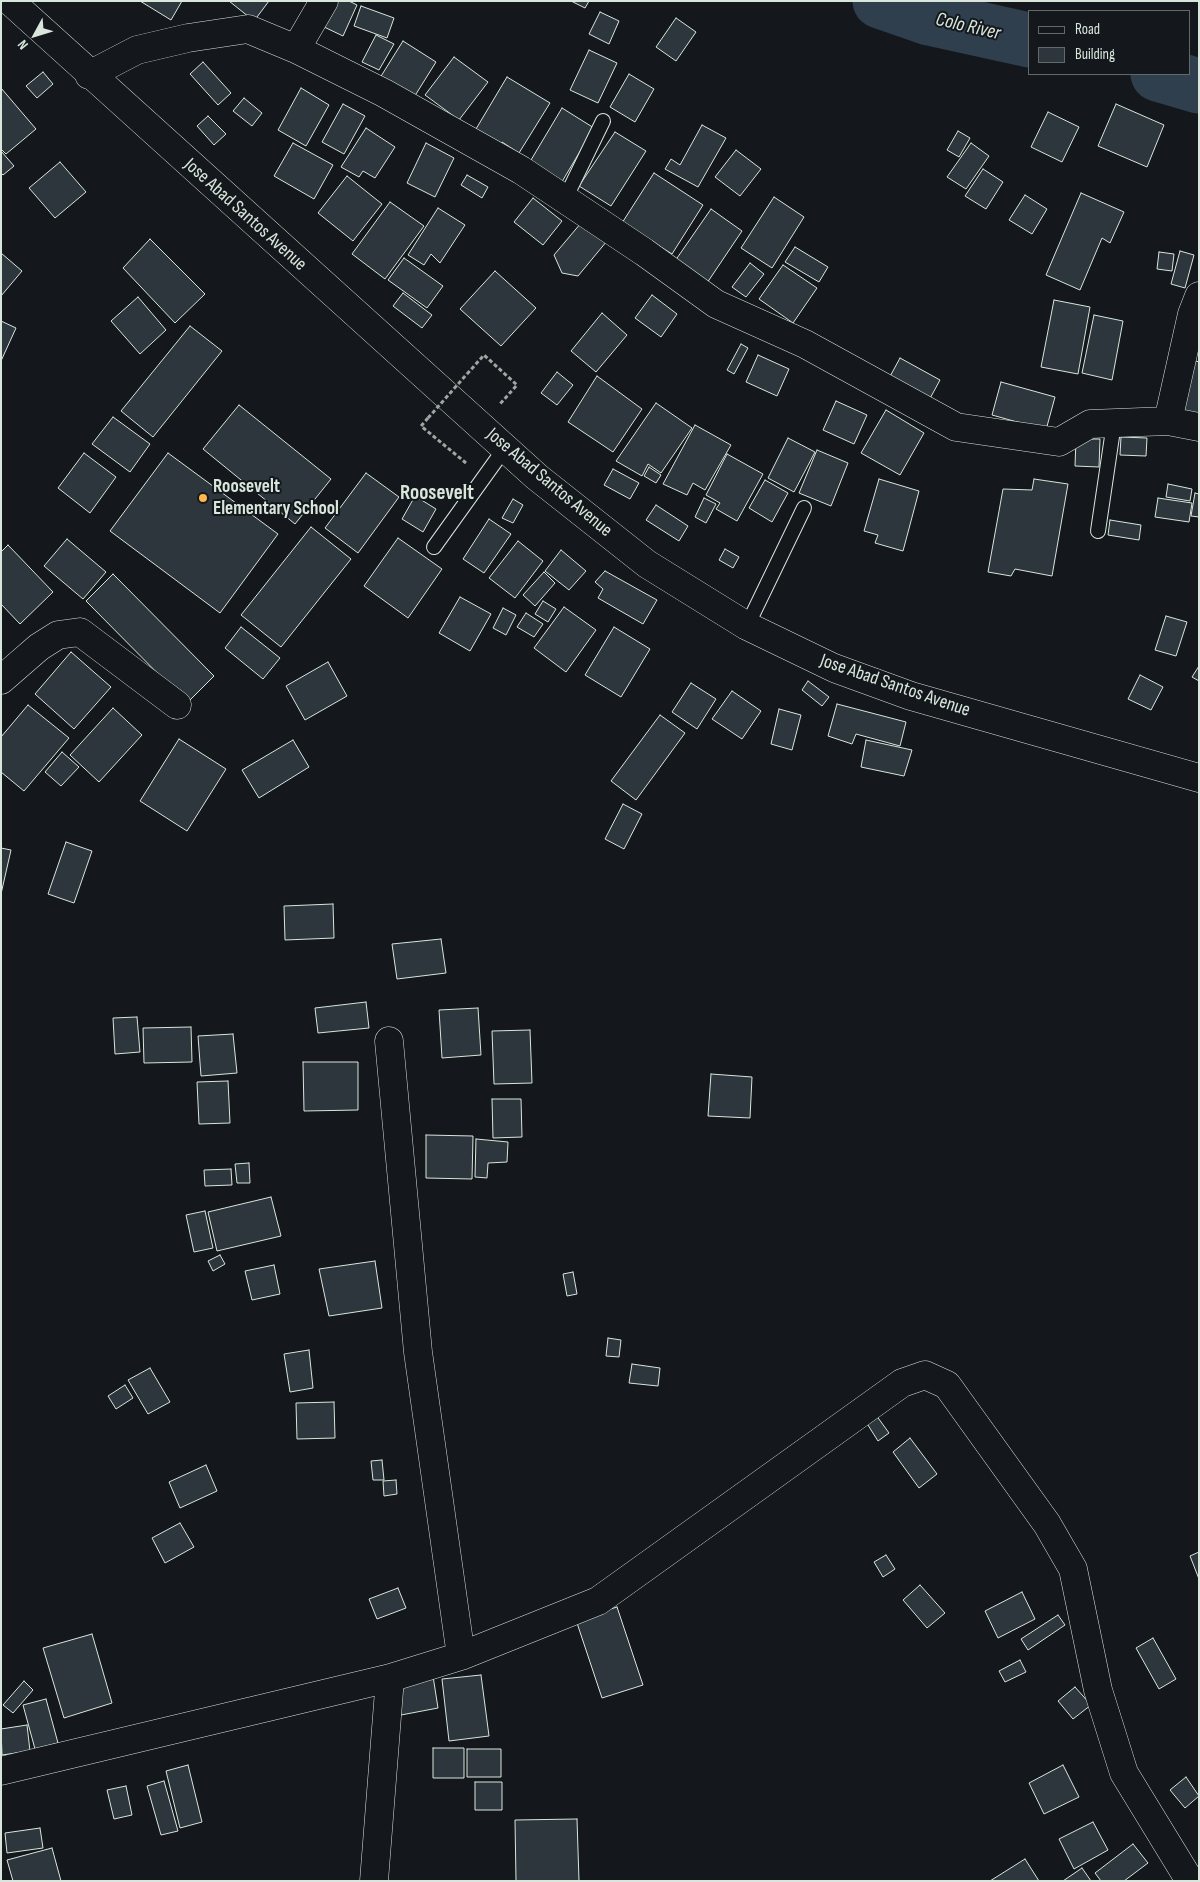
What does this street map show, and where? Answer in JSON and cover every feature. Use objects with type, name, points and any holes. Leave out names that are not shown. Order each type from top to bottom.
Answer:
[{"type":"main road","name":"Jose Abad Santos Avenue","points":[[10,1],[89,75],[537,477],[647,564],[747,626],[834,668],[911,696],[1199,778]]},
{"type":"main road","points":[[296,49],[324,1]]},
{"type":"main road","points":[[89,75],[137,50],[188,38],[248,29],[296,49],[384,94],[521,170],[716,304],[805,344],[956,427],[1059,442],[1090,424],[1168,421],[1199,427]]},
{"type":"main road","points":[[1168,421],[1192,314],[1199,296]]},
{"type":"main road","points":[[1,680],[39,647],[58,635],[80,632],[177,704]]},
{"type":"main road","points":[[389,1041],[418,1352],[461,1656]]},
{"type":"main road","points":[[1,1771],[390,1678],[461,1656],[598,1601],[902,1383],[925,1375],[947,1385],[1047,1524],[1073,1570],[1098,1690],[1124,1773],[1190,1881]]},
{"type":"main road","points":[[374,1881],[390,1678]]},
{"type":"lane","points":[[565,199],[603,121]]},
{"type":"lane","points":[[1098,531],[1114,423]]},
{"type":"lane","points":[[434,548],[505,448]]},
{"type":"lane","points":[[747,626],[804,508]]},
{"type":"path","points":[[484,478],[421,426],[484,355],[518,385]]},
{"type":"building","points":[[140,1],[182,1],[171,20]]},
{"type":"building","points":[[229,1],[269,1],[254,21]]},
{"type":"building","points":[[333,1],[349,1],[357,5],[343,36],[322,26]]},
{"type":"building","points":[[571,1],[589,1],[585,8]]},
{"type":"building","points":[[361,6],[394,18],[387,38],[354,26]]},
{"type":"building","points":[[600,12],[619,21],[609,44],[589,34]]},
{"type":"building","points":[[676,18],[696,32],[676,61],[656,47]]},
{"type":"building","points":[[376,35],[394,44],[379,70],[362,62]]},
{"type":"building","points":[[403,41],[436,62],[411,102],[378,81]]},
{"type":"building","points":[[589,50],[617,63],[598,103],[570,90]]},
{"type":"building","points":[[454,57],[488,82],[459,120],[425,95]]},
{"type":"building","points":[[203,62],[231,93],[218,105],[190,74]]},
{"type":"building","points":[[43,72],[53,84],[37,98],[26,86]]},
{"type":"building","points":[[629,74],[654,89],[635,122],[610,107]]},
{"type":"building","points":[[507,77],[550,103],[519,153],[502,142],[497,150],[473,134]]},
{"type":"building","points":[[1,88],[36,129],[6,154],[1,149]]},
{"type":"building","points":[[301,88],[329,105],[306,146],[278,130]]},
{"type":"building","points":[[244,98],[262,113],[252,126],[233,111]]},
{"type":"building","points":[[343,104],[365,116],[344,154],[322,142]]},
{"type":"building","points":[[1116,104],[1164,125],[1147,167],[1098,146]]},
{"type":"building","points":[[562,108],[594,128],[560,185],[528,165]]},
{"type":"building","points":[[1048,112],[1079,127],[1062,162],[1031,147]]},
{"type":"building","points":[[208,116],[226,134],[214,145],[197,126]]},
{"type":"building","points":[[702,125],[726,138],[698,187],[665,169],[671,159],[680,165]]},
{"type":"building","points":[[366,128],[395,147],[375,178],[363,171],[359,177],[341,167]]},
{"type":"building","points":[[958,131],[970,138],[959,157],[947,150]]},
{"type":"building","points":[[615,132],[646,151],[611,206],[579,186]]},
{"type":"building","points":[[293,143],[333,165],[314,199],[274,176]]},
{"type":"building","points":[[426,143],[454,158],[435,197],[407,183]]},
{"type":"building","points":[[971,143],[989,156],[966,189],[947,177]]},
{"type":"building","points":[[736,150],[761,169],[740,196],[715,177]]},
{"type":"building","points":[[1,151],[14,166],[3,175],[1,173]]},
{"type":"building","points":[[60,162],[86,192],[55,218],[29,188]]},
{"type":"building","points":[[983,169],[1003,182],[986,209],[965,196]]},
{"type":"building","points":[[654,173],[703,205],[672,254],[622,223]]},
{"type":"building","points":[[467,175],[488,187],[482,198],[461,185]]},
{"type":"building","points":[[347,176],[382,204],[353,241],[318,213]]},
{"type":"building","points":[[1081,193],[1124,212],[1110,243],[1102,238],[1080,290],[1046,275]]},
{"type":"building","points":[[1025,195],[1047,209],[1032,234],[1009,220]]},
{"type":"building","points":[[774,197],[804,217],[772,268],[741,248]]},
{"type":"building","points":[[533,198],[562,221],[543,245],[514,222]]},
{"type":"building","points":[[390,202],[424,226],[385,279],[352,254]]},
{"type":"building","points":[[438,208],[465,225],[440,263],[431,254],[424,265],[408,255]]},
{"type":"building","points":[[711,209],[742,231],[707,283],[675,261]]},
{"type":"building","points":[[581,223],[607,241],[578,276],[562,273],[554,255]]},
{"type":"building","points":[[150,239],[205,294],[175,323],[123,268]]},
{"type":"building","points":[[795,247],[828,267],[819,282],[785,262]]},
{"type":"building","points":[[1180,251],[1194,255],[1185,288],[1171,284]]},
{"type":"building","points":[[1159,252],[1174,254],[1172,271],[1157,269]]},
{"type":"building","points":[[1,253],[22,271],[1,296]]},
{"type":"building","points":[[404,258],[443,286],[427,308],[388,280]]},
{"type":"building","points":[[750,263],[764,274],[746,297],[732,287]]},
{"type":"building","points":[[783,265],[817,288],[793,323],[759,299]]},
{"type":"building","points":[[495,271],[536,308],[501,346],[460,309]]},
{"type":"building","points":[[403,293],[432,315],[422,328],[393,306]]},
{"type":"building","points":[[652,295],[677,314],[661,337],[635,318]]},
{"type":"building","points":[[138,297],[166,330],[140,354],[111,321]]},
{"type":"building","points":[[1054,300],[1090,307],[1078,374],[1041,367]]},
{"type":"building","points":[[602,313],[627,335],[596,372],[571,351]]},
{"type":"building","points":[[1094,315],[1123,321],[1112,380],[1082,373]]},
{"type":"building","points":[[1,321],[16,328],[1,361]]},
{"type":"building","points":[[190,326],[222,351],[153,437],[121,411]]},
{"type":"building","points":[[741,344],[748,348],[734,374],[727,370]]},
{"type":"building","points":[[758,355],[789,369],[777,396],[746,382]]},
{"type":"building","points":[[900,358],[940,380],[927,404],[887,382]]},
{"type":"building","points":[[1193,360],[1199,362],[1199,420],[1178,414]]},
{"type":"building","points":[[557,372],[573,385],[557,405],[541,393]]},
{"type":"building","points":[[597,376],[642,409],[613,452],[568,422]]},
{"type":"building","points":[[1001,382],[1055,397],[1046,430],[992,415]]},
{"type":"building","points":[[836,401],[867,415],[854,444],[823,430]]},
{"type":"building","points":[[656,403],[692,428],[661,473],[648,464],[642,476],[616,461]]},
{"type":"building","points":[[239,405],[331,479],[295,524],[203,449]]},
{"type":"building","points":[[886,410],[924,433],[900,475],[861,453]]},
{"type":"building","points":[[113,417],[150,444],[130,472],[92,444]]},
{"type":"building","points":[[695,425],[731,445],[705,490],[693,483],[687,495],[663,484]]},
{"type":"building","points":[[1121,437],[1147,438],[1146,456],[1120,455]]},
{"type":"building","points":[[788,438],[815,452],[794,492],[768,478]]},
{"type":"building","points":[[1076,439],[1100,439],[1099,467],[1075,466]]},
{"type":"building","points":[[817,450],[848,463],[831,506],[799,493]]},
{"type":"building","points":[[84,453],[116,477],[90,513],[58,488]]},
{"type":"building","points":[[168,453],[278,534],[220,613],[110,531]]},
{"type":"building","points":[[727,454],[763,474],[737,521],[716,509],[720,503],[706,495]]},
{"type":"building","points":[[649,467],[661,475],[656,483],[644,476]]},
{"type":"building","points":[[613,469],[639,483],[630,499],[604,485]]},
{"type":"building","points":[[366,473],[399,497],[358,553],[325,528]]},
{"type":"building","points":[[879,479],[919,491],[903,551],[875,543],[878,535],[864,531]]},
{"type":"building","points":[[1034,479],[1068,484],[1052,576],[1015,569],[1011,576],[988,572],[1003,489],[1032,490]]},
{"type":"building","points":[[765,480],[788,493],[772,522],[749,508]]},
{"type":"building","points":[[1168,484],[1192,489],[1190,501],[1166,497]]},
{"type":"building","points":[[1195,493],[1199,494],[1199,517],[1191,516]]},
{"type":"building","points":[[415,496],[436,509],[423,532],[402,519]]},
{"type":"building","points":[[704,498],[716,504],[706,523],[695,517]]},
{"type":"building","points":[[1158,498],[1192,503],[1189,522],[1155,517]]},
{"type":"building","points":[[513,499],[523,505],[513,523],[502,518]]},
{"type":"building","points":[[656,505],[688,526],[679,541],[646,520]]},
{"type":"building","points":[[489,519],[511,534],[484,573],[463,559]]},
{"type":"building","points":[[1110,520],[1141,525],[1139,540],[1108,535]]},
{"type":"building","points":[[311,527],[351,559],[281,647],[241,615]]},
{"type":"building","points":[[398,538],[442,569],[408,618],[364,586]]},
{"type":"building","points":[[67,539],[106,572],[83,599],[44,566]]},
{"type":"building","points":[[518,541],[543,561],[515,598],[489,578]]},
{"type":"building","points":[[8,545],[53,592],[20,624],[1,604],[1,552]]},
{"type":"building","points":[[725,549],[739,557],[733,568],[719,560]]},
{"type":"building","points":[[561,550],[586,571],[569,590],[545,571]]},
{"type":"building","points":[[605,571],[657,600],[643,624],[598,598],[603,589],[595,582]]},
{"type":"building","points":[[544,572],[555,583],[535,606],[523,595]]},
{"type":"building","points":[[113,574],[214,676],[187,703],[86,601]]},
{"type":"building","points":[[460,597],[491,614],[470,651],[439,633]]},
{"type":"building","points":[[543,601],[556,609],[548,622],[535,614]]},
{"type":"building","points":[[564,607],[596,630],[566,672],[534,648]]},
{"type":"building","points":[[503,608],[516,615],[506,635],[493,628]]},
{"type":"building","points":[[526,613],[543,624],[534,637],[517,627]]},
{"type":"building","points":[[1166,616],[1187,622],[1176,656],[1155,650]]},
{"type":"building","points":[[241,627],[280,658],[263,679],[225,648]]},
{"type":"building","points":[[614,627],[650,649],[621,697],[585,675]]},
{"type":"building","points":[[71,652],[111,687],[74,729],[35,694]]},
{"type":"building","points":[[328,662],[347,696],[305,720],[286,686]]},
{"type":"building","points":[[1199,666],[1199,681],[1192,677]]},
{"type":"building","points":[[1140,675],[1163,687],[1151,710],[1128,699]]},
{"type":"building","points":[[808,681],[829,697],[822,706],[802,690]]},
{"type":"building","points":[[691,683],[716,699],[697,729],[672,712]]},
{"type":"building","points":[[732,691],[761,711],[742,739],[712,719]]},
{"type":"building","points":[[837,704],[906,722],[900,746],[856,734],[852,744],[828,736]]},
{"type":"building","points":[[28,705],[69,738],[24,791],[1,772],[1,737]]},
{"type":"building","points":[[113,708],[142,735],[99,782],[70,755]]},
{"type":"building","points":[[779,709],[801,715],[792,750],[771,744]]},
{"type":"building","points":[[660,715],[685,733],[636,800],[611,781]]},
{"type":"building","points":[[179,739],[226,769],[187,831],[140,801]]},
{"type":"building","points":[[293,740],[309,767],[259,798],[242,770]]},
{"type":"building","points":[[866,740],[912,750],[904,776],[861,767]]},
{"type":"building","points":[[62,752],[79,767],[61,786],[45,772]]},
{"type":"building","points":[[623,804],[642,814],[624,849],[605,839]]},
{"type":"building","points":[[66,842],[92,851],[74,903],[48,894]]},
{"type":"building","points":[[1,848],[11,850],[1,894]]},
{"type":"building","points":[[333,904],[334,938],[285,940],[284,906]]},
{"type":"building","points":[[441,939],[446,973],[397,979],[392,944]]},
{"type":"building","points":[[366,1002],[369,1028],[318,1033],[315,1008]]},
{"type":"building","points":[[478,1008],[481,1055],[442,1058],[439,1010]]},
{"type":"building","points":[[137,1017],[140,1052],[115,1054],[113,1018]]},
{"type":"building","points":[[191,1027],[192,1062],[144,1063],[143,1028]]},
{"type":"building","points":[[530,1030],[532,1083],[494,1084],[492,1031]]},
{"type":"building","points":[[233,1034],[237,1073],[201,1076],[198,1036]]},
{"type":"building","points":[[303,1062],[358,1062],[358,1110],[304,1111]]},
{"type":"building","points":[[711,1074],[752,1077],[750,1118],[708,1116]]},
{"type":"building","points":[[228,1081],[230,1123],[199,1124],[197,1082]]},
{"type":"building","points":[[492,1099],[521,1099],[522,1137],[493,1138]]},
{"type":"building","points":[[426,1135],[473,1136],[472,1179],[426,1178]]},
{"type":"building","points":[[476,1139],[508,1142],[507,1162],[488,1163],[487,1178],[475,1177]]},
{"type":"building","points":[[249,1163],[250,1183],[237,1183],[235,1164]]},
{"type":"building","points":[[231,1169],[232,1185],[205,1186],[204,1170]]},
{"type":"building","points":[[271,1197],[281,1236],[217,1251],[208,1212]]},
{"type":"building","points":[[205,1211],[213,1248],[194,1252],[186,1215]]},
{"type":"building","points":[[220,1255],[225,1264],[213,1271],[208,1261]]},
{"type":"building","points":[[375,1261],[382,1308],[329,1316],[319,1269]]},
{"type":"building","points":[[274,1265],[280,1294],[252,1300],[245,1271]]},
{"type":"building","points":[[573,1272],[577,1294],[567,1296],[563,1274]]},
{"type":"building","points":[[608,1338],[621,1340],[619,1357],[606,1356]]},
{"type":"building","points":[[309,1350],[313,1388],[290,1392],[284,1354]]},
{"type":"building","points":[[632,1364],[660,1368],[658,1386],[629,1383]]},
{"type":"building","points":[[150,1368],[170,1402],[148,1414],[128,1380]]},
{"type":"building","points":[[125,1385],[133,1398],[116,1409],[108,1396]]},
{"type":"building","points":[[334,1402],[335,1438],[297,1439],[296,1403]]},
{"type":"building","points":[[876,1415],[889,1433],[878,1441],[866,1422]]},
{"type":"building","points":[[910,1438],[937,1474],[919,1488],[893,1452]]},
{"type":"building","points":[[382,1460],[384,1480],[373,1480],[371,1461]]},
{"type":"building","points":[[206,1465],[217,1491],[180,1508],[169,1482]]},
{"type":"building","points":[[396,1480],[397,1494],[384,1496],[383,1481]]},
{"type":"building","points":[[180,1523],[194,1547],[165,1563],[152,1538]]},
{"type":"building","points":[[1199,1552],[1199,1579],[1190,1556]]},
{"type":"building","points":[[886,1555],[895,1569],[883,1577],[874,1562]]},
{"type":"building","points":[[920,1585],[945,1613],[927,1628],[903,1600]]},
{"type":"building","points":[[398,1588],[406,1608],[377,1619],[369,1599]]},
{"type":"building","points":[[1022,1592],[1035,1619],[998,1638],[985,1611]]},
{"type":"building","points":[[617,1607],[643,1685],[602,1698],[576,1620]]},
{"type":"building","points":[[1058,1615],[1065,1625],[1028,1650],[1021,1639]]},
{"type":"building","points":[[92,1634],[112,1703],[64,1718],[43,1648]]},
{"type":"building","points":[[1153,1638],[1176,1679],[1159,1689],[1136,1648]]},
{"type":"building","points":[[1020,1660],[1026,1672],[1005,1682],[999,1671]]},
{"type":"building","points":[[481,1675],[489,1736],[449,1741],[442,1679]]},
{"type":"building","points":[[433,1676],[438,1708],[401,1715],[396,1682]]},
{"type":"building","points":[[24,1681],[33,1690],[13,1713],[3,1705]]},
{"type":"building","points":[[1075,1687],[1091,1705],[1073,1719],[1058,1701]]},
{"type":"building","points":[[46,1699],[58,1743],[35,1749],[23,1705]]},
{"type":"building","points":[[27,1725],[30,1751],[2,1755],[1,1729]]},
{"type":"building","points":[[433,1748],[464,1748],[464,1778],[433,1778]]},
{"type":"building","points":[[467,1749],[501,1749],[501,1777],[467,1777]]},
{"type":"building","points":[[188,1765],[202,1822],[180,1828],[166,1771]]},
{"type":"building","points":[[1063,1765],[1079,1797],[1044,1814],[1029,1783]]},
{"type":"building","points":[[1186,1777],[1199,1796],[1185,1808],[1170,1790]]},
{"type":"building","points":[[164,1781],[178,1831],[161,1835],[147,1786]]},
{"type":"building","points":[[475,1782],[502,1782],[502,1810],[475,1810]]},
{"type":"building","points":[[126,1786],[132,1815],[114,1819],[107,1790]]},
{"type":"building","points":[[577,1819],[579,1881],[516,1881],[515,1820]]},
{"type":"building","points":[[1093,1822],[1108,1850],[1074,1869],[1059,1839]]},
{"type":"building","points":[[40,1828],[43,1848],[7,1853],[5,1833]]},
{"type":"building","points":[[1133,1844],[1148,1863],[1124,1881],[1101,1881],[1095,1873]]},
{"type":"building","points":[[52,1848],[61,1881],[13,1881],[7,1860]]},
{"type":"building","points":[[1025,1859],[1039,1881],[990,1881]]},
{"type":"building","points":[[1082,1868],[1091,1881],[1063,1881]]},
{"type":"waterway","name":"Colo River","points":[[880,1],[929,18],[1028,40]]},
{"type":"waterway","name":"Colo River","points":[[1161,75],[1199,86]]},
{"type":"place","name":"Roosevelt Elementary School","points":[[203,498]]},
{"type":"district","name":"Roosevelt","points":[[437,494]]}]
